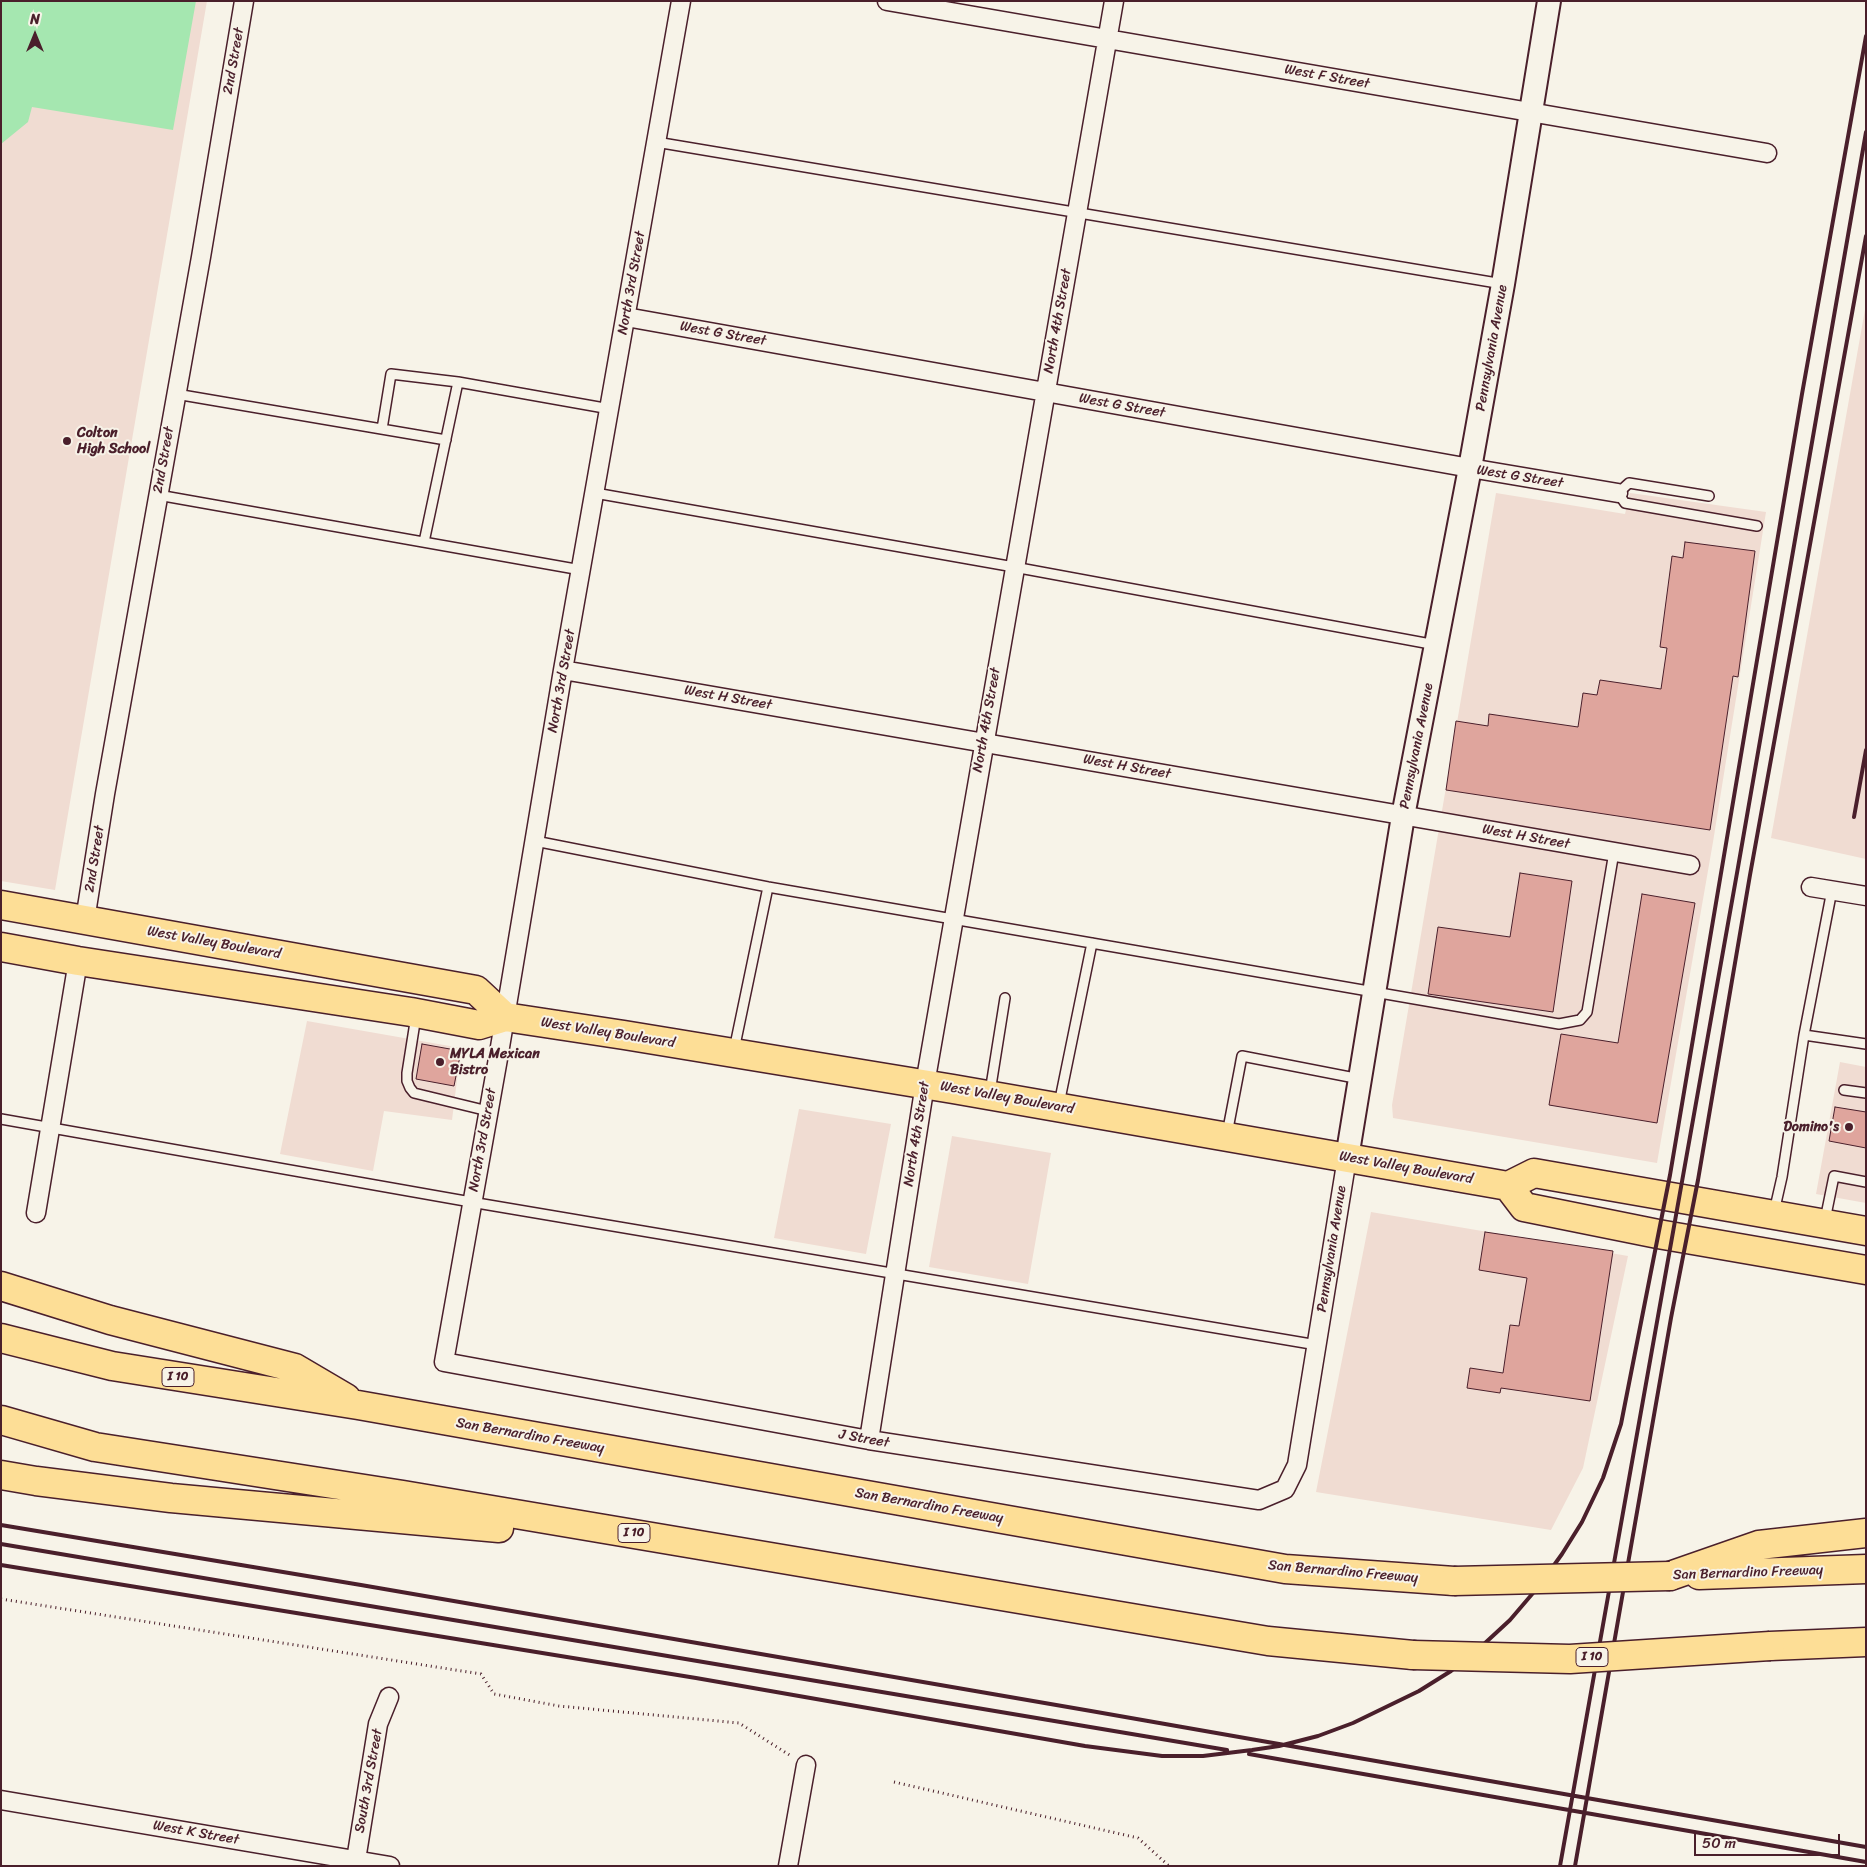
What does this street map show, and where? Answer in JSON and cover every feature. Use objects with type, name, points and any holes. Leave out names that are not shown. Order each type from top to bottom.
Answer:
[{"type":"main road","name":"West Valley Boulevard","points":[[1,905],[476,990],[505,1017]]},
{"type":"main road","name":"West Valley Boulevard","points":[[1,947],[78,961],[416,1013],[479,1025],[505,1017],[734,1053],[925,1084],[1508,1186]]},
{"type":"main road","points":[[1866,1231],[1534,1173],[1508,1186],[1524,1207],[1658,1234],[1866,1270]]},
{"type":"main road","points":[[1818,1262],[1822,1247],[1836,1240],[1866,1244]]},
{"type":"main road","points":[[1,1286],[110,1320],[295,1368],[358,1406]]},
{"type":"main road","name":"San Bernardino Freeway","points":[[1,1338],[112,1366],[358,1406],[1285,1569],[1454,1581],[1866,1569]]},
{"type":"main road","name":"I 10","points":[[1,1420],[95,1447],[723,1548],[1268,1641],[1413,1655],[1570,1658],[1866,1642]]},
{"type":"main road","points":[[1,1475],[171,1498],[723,1548]]},
{"type":"main road","points":[[1670,1576],[1759,1545],[1866,1533]]},
{"type":"street","name":"2nd Street","points":[[85,920],[107,784],[244,1]]},
{"type":"street","name":"North 3rd Street","points":[[444,1362],[681,1]]},
{"type":"street","name":"West F Street","points":[[886,1],[1767,153]]},
{"type":"street","name":"North 4th Street","points":[[869,1440],[925,1084],[983,742],[1114,1]]},
{"type":"street","name":"Pennsylvania Avenue","points":[[1285,1489],[1297,1466],[1403,816],[1470,468],[1503,284],[1549,1]]},
{"type":"street","name":"West G Street","points":[[626,317],[1618,493]]},
{"type":"street","name":"West H Street","points":[[563,670],[1690,865]]},
{"type":"street","points":[[1811,887],[1866,896]]},
{"type":"street","points":[[36,1213],[78,961]]},
{"type":"street","name":"J Street","points":[[444,1362],[869,1440],[1259,1500],[1285,1489]]},
{"type":"street","name":"South 3rd Street","points":[[355,1863],[378,1724],[389,1698]]},
{"type":"street","points":[[788,1866],[806,1765]]},
{"type":"street","name":"West K Street","points":[[1,1800],[355,1863],[390,1866]]},
{"type":"lane","points":[[656,142],[1503,284]]},
{"type":"lane","points":[[382,429],[391,374],[458,382],[610,409]]},
{"type":"lane","points":[[424,542],[458,382]]},
{"type":"lane","points":[[176,394],[446,440]]},
{"type":"lane","points":[[1709,496],[1629,483],[1618,493],[1625,503],[1757,526]]},
{"type":"lane","points":[[595,493],[1436,644]]},
{"type":"lane","points":[[158,495],[581,570]]},
{"type":"lane","points":[[535,841],[768,887],[1559,1024],[1580,1020],[1587,1012],[1614,852]]},
{"type":"lane","points":[[734,1053],[768,887]]},
{"type":"lane","points":[[1774,1214],[1782,1177],[1804,1035],[1832,890]]},
{"type":"lane","points":[[1058,1107],[1092,943]]},
{"type":"lane","points":[[989,1095],[1005,998]]},
{"type":"lane","points":[[416,1013],[407,1072],[407,1081],[410,1088],[414,1093],[488,1112]]},
{"type":"lane","points":[[1804,1035],[1866,1044]]},
{"type":"lane","points":[[1226,1136],[1242,1056],[1360,1079]]},
{"type":"lane","points":[[1844,1090],[1866,1093]]},
{"type":"lane","points":[[1,1118],[471,1202],[1317,1345]]},
{"type":"lane","points":[[1824,1223],[1834,1176],[1866,1182]]},
{"type":"path","points":[[1,1600],[480,1674],[494,1694],[559,1706],[739,1723],[806,1765]]},
{"type":"path","points":[[894,1782],[1138,1838],[1170,1866]]},
{"type":"shaded area","name":"Colton High School","points":[[1,1],[207,1],[55,890],[1,881]]},
{"type":"shaded area","points":[[1866,304],[1866,859],[1771,838]]},
{"type":"shaded area","points":[[1496,493],[1625,514],[1630,493],[1766,512],[1713,842],[1657,1163],[1393,1118],[1392,1105]]},
{"type":"shaded area","points":[[307,1021],[461,1048],[452,1120],[384,1111],[373,1171],[280,1154]]},
{"type":"shaded area","points":[[1840,1062],[1866,1067],[1866,1203],[1816,1194]]},
{"type":"shaded area","points":[[799,1109],[891,1124],[866,1254],[774,1238]]},
{"type":"shaded area","points":[[952,1136],[1051,1153],[1028,1284],[929,1267]]},
{"type":"shaded area","points":[[1371,1212],[1628,1256],[1583,1468],[1551,1530],[1316,1492]]},
{"type":"green space","points":[[1,1],[196,1],[173,130],[32,107],[28,122],[1,144]]},
{"type":"building","points":[[1685,542],[1755,551],[1738,677],[1733,676],[1710,830],[1446,790],[1456,721],[1488,726],[1489,714],[1578,727],[1583,693],[1597,695],[1600,680],[1661,689],[1667,648],[1660,647],[1672,556],[1683,558]]},
{"type":"building","points":[[1520,873],[1572,881],[1553,1012],[1428,994],[1438,927],[1510,937]]},
{"type":"building","points":[[1642,894],[1695,903],[1657,1123],[1549,1105],[1561,1034],[1618,1043]]},
{"type":"building","points":[[422,1044],[461,1051],[454,1086],[416,1079]]},
{"type":"building","name":"Domino's","points":[[1835,1107],[1866,1112],[1866,1148],[1829,1141]]},
{"type":"building","points":[[1485,1232],[1613,1251],[1590,1401],[1501,1388],[1500,1393],[1467,1388],[1470,1368],[1503,1373],[1510,1325],[1519,1326],[1527,1278],[1479,1270]]},
{"type":"railway","points":[[1,1565],[696,1678],[1085,1746],[1162,1756],[1203,1756],[1252,1750],[1279,1746],[1318,1736],[1353,1723],[1419,1691],[1451,1671],[1484,1644],[1510,1620],[1539,1586],[1582,1522],[1603,1478],[1621,1424],[1670,1175],[1802,394],[1866,36]]},
{"type":"railway","points":[[1560,1866],[1737,873],[1866,132]]},
{"type":"railway","points":[[1575,1866],[1671,1318],[1698,1180],[1750,875],[1866,236]]},
{"type":"railway","points":[[1854,817],[1866,750]]},
{"type":"railway","points":[[1,1525],[1091,1711],[1866,1847]]},
{"type":"railway","points":[[1,1544],[1227,1750]]},
{"type":"railway","points":[[1249,1754],[1866,1862]]},
{"type":"place","name":"Colton High School","points":[[67,441]]},
{"type":"place","name":"MYLA Mexican Bistro","points":[[440,1062]]},
{"type":"place","name":"Domino's","points":[[1849,1127]]}]
